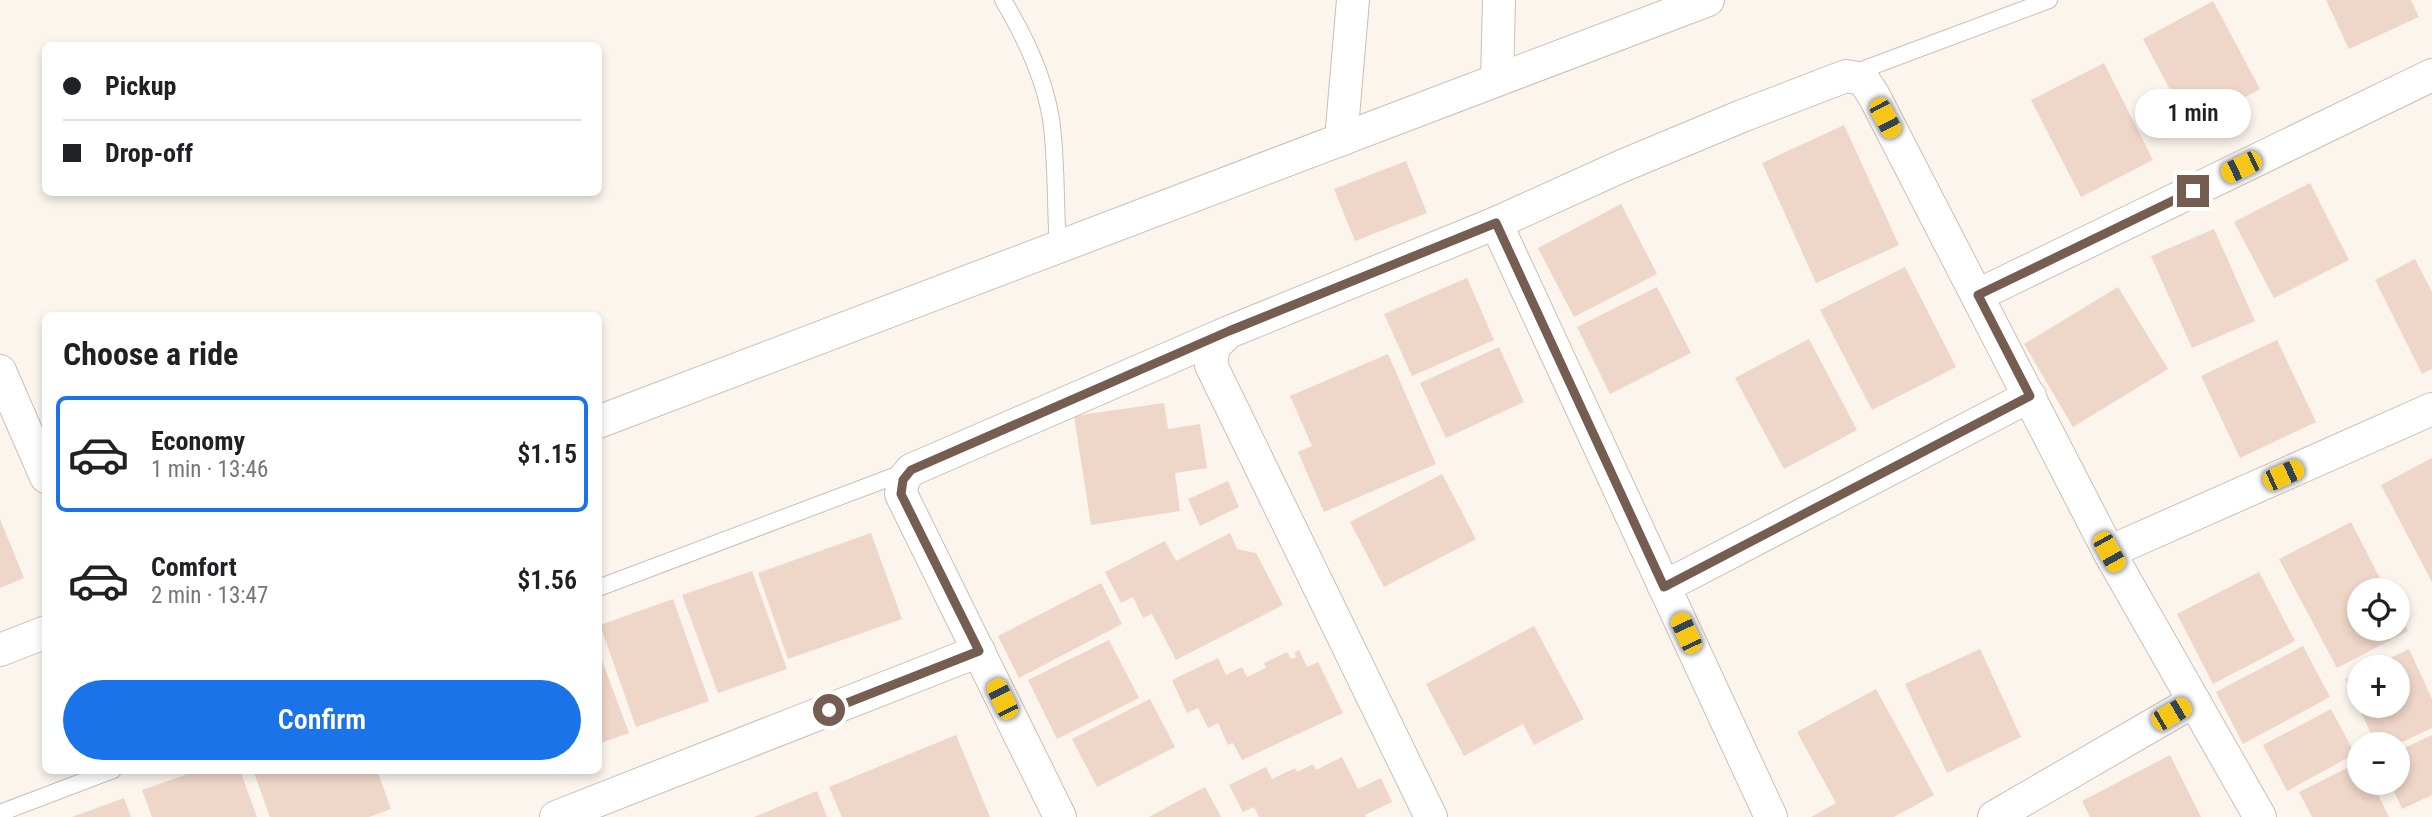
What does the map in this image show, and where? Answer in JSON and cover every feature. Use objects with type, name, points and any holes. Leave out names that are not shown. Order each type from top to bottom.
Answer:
[{"type":"street","points":[[1341,140],[1353,0]]},
{"type":"street","points":[[1497,80],[1499,0]]},
{"type":"street","points":[[602,420],[1708,0]]},
{"type":"street","points":[[1978,295],[2432,75]]},
{"type":"street","points":[[1060,817],[901,494],[903,480],[911,470],[1229,331],[1496,223],[1742,116],[1846,76],[1863,79],[1874,96],[2109,552],[2260,817]]},
{"type":"street","points":[[1496,223],[1772,817]]},
{"type":"street","points":[[1229,331],[1214,346],[1212,365],[1431,817]]},
{"type":"street","points":[[0,371],[42,468]]},
{"type":"street","points":[[1664,587],[2030,396]]},
{"type":"street","points":[[2109,552],[2432,409]]},
{"type":"street","points":[[0,650],[42,634]]},
{"type":"street","points":[[556,817],[979,651]]},
{"type":"street","points":[[1994,817],[2193,701]]},
{"type":"lane","points":[[1003,0],[1033,57],[1051,119],[1058,248]]},
{"type":"lane","points":[[1846,76],[2049,0]]},
{"type":"lane","points":[[602,586],[911,470]]},
{"type":"lane","points":[[0,813],[102,774]]},
{"type":"building","points":[[2326,0],[2411,0],[2419,17],[2349,49]]},
{"type":"building","points":[[2213,1],[2260,89],[2190,127],[2143,39]]},
{"type":"building","points":[[2104,63],[2153,160],[2081,197],[2031,100]]},
{"type":"building","points":[[1844,125],[1899,245],[1816,283],[1762,163]]},
{"type":"building","points":[[1406,161],[1427,213],[1355,241],[1334,189]]},
{"type":"building","points":[[2310,183],[2349,260],[2274,298],[2234,222]]},
{"type":"building","points":[[1621,204],[1657,274],[1574,317],[1538,248]]},
{"type":"building","points":[[2214,229],[2255,321],[2192,348],[2151,256]]},
{"type":"building","points":[[2415,259],[2432,292],[2432,369],[2422,374],[2375,280]]},
{"type":"building","points":[[1905,267],[1956,367],[1872,410],[1820,310]]},
{"type":"building","points":[[1467,278],[1494,340],[1412,376],[1384,314]]},
{"type":"building","points":[[1657,287],[1691,353],[1610,394],[1577,327]]},
{"type":"building","points":[[2118,287],[2168,369],[2073,427],[2024,344]]},
{"type":"building","points":[[1809,339],[1857,430],[1784,469],[1735,378]]},
{"type":"building","points":[[2277,340],[2316,422],[2240,458],[2201,376]]},
{"type":"building","points":[[1499,347],[1524,402],[1446,438],[1420,383]]},
{"type":"building","points":[[1388,354],[1436,464],[1324,512],[1298,452],[1312,446],[1290,396]]},
{"type":"building","points":[[1164,403],[1168,429],[1200,424],[1207,468],[1175,473],[1180,511],[1091,525],[1074,416]]},
{"type":"building","points":[[2432,458],[2432,582],[2381,485]]},
{"type":"building","points":[[1442,474],[1476,539],[1384,587],[1350,522]]},
{"type":"building","points":[[1228,481],[1239,507],[1200,526],[1188,499]]},
{"type":"building","points":[[0,519],[24,578],[0,588]]},
{"type":"building","points":[[2351,522],[2380,578],[2347,578],[2347,641],[2389,641],[2362,655],[2347,655],[2347,663],[2337,668],[2279,559]]},
{"type":"building","points":[[871,533],[902,619],[788,659],[758,573]]},
{"type":"building","points":[[1230,533],[1237,549],[1256,553],[1283,605],[1176,660],[1152,614],[1143,618],[1133,597],[1121,603],[1105,572],[1165,541],[1176,561]]},
{"type":"building","points":[[752,571],[787,669],[718,693],[682,595]]},
{"type":"building","points":[[2259,572],[2295,641],[2213,684],[2177,614]]},
{"type":"building","points":[[1101,583],[1122,624],[1019,678],[998,636]]},
{"type":"building","points":[[673,599],[709,701],[636,727],[602,624]]},
{"type":"building","points":[[1534,626],[1584,719],[1534,745],[1523,724],[1464,756],[1426,684]]},
{"type":"building","points":[[1109,640],[1139,698],[1057,739],[1028,680]]},
{"type":"building","points":[[2303,646],[2330,697],[2243,744],[2216,692]]},
{"type":"building","points":[[1980,649],[2021,737],[1947,773],[1905,684]]},
{"type":"building","points":[[2409,649],[2432,699],[2432,728],[2410,738],[2410,732],[2370,732],[2364,718],[2410,718],[2410,655],[2397,655]]},
{"type":"building","points":[[1299,650],[1307,667],[1318,662],[1343,713],[1242,760],[1233,743],[1228,745],[1218,723],[1208,728],[1198,708],[1187,713],[1172,680],[1218,658],[1226,675],[1242,667],[1247,677],[1266,668],[1264,663],[1287,652],[1291,659],[1297,657],[1294,653]]},
{"type":"building","points":[[602,661],[629,733],[602,743]]},
{"type":"building","points":[[1876,689],[1934,795],[1894,817],[1811,817],[1836,803],[1797,732]]},
{"type":"building","points":[[1150,699],[1175,747],[1097,787],[1072,739]]},
{"type":"building","points":[[2331,709],[2347,739],[2347,758],[2287,791],[2263,745]]},
{"type":"building","points":[[956,735],[990,817],[842,817],[829,787]]},
{"type":"building","points":[[2432,735],[2432,795],[2402,809],[2396,795],[2410,795],[2410,745]]},
{"type":"building","points":[[2170,755],[2201,817],[2090,817],[2082,801]]},
{"type":"building","points":[[1342,757],[1358,789],[1381,778],[1392,802],[1365,815],[1366,817],[1259,817],[1254,807],[1243,812],[1229,785],[1266,767],[1272,779],[1295,768],[1297,772],[1313,764],[1316,770]]},
{"type":"building","points":[[2347,768],[2347,795],[2378,795],[2389,817],[2312,817],[2299,792]]},
{"type":"building","points":[[188,774],[241,774],[257,817],[152,817],[142,790]]},
{"type":"building","points":[[254,774],[378,774],[391,809],[369,817],[270,817]]},
{"type":"building","points":[[1205,787],[1221,817],[1149,817]]},
{"type":"building","points":[[817,791],[827,817],[754,817]]},
{"type":"building","points":[[124,798],[131,817],[72,817]]},
{"type":"route","points":[[829,710],[979,651],[901,494],[903,480],[911,470],[1229,331],[1496,223],[1664,587],[2030,396],[1978,295],[2193,191]]}]
